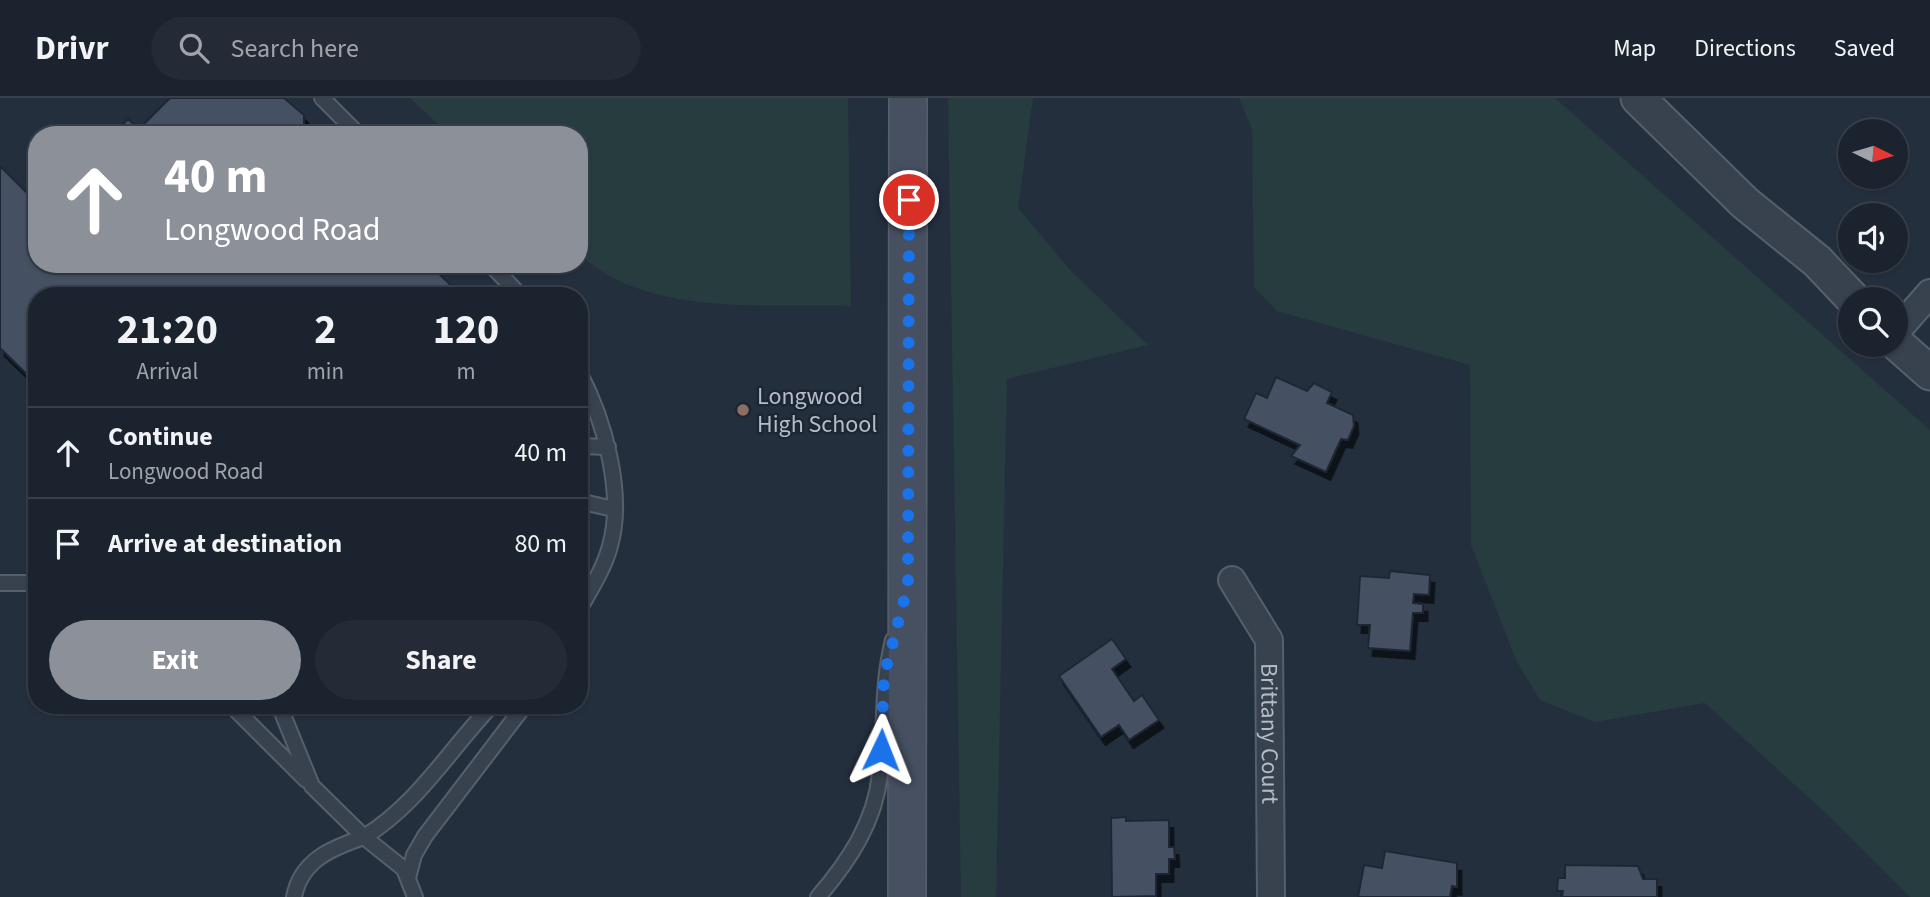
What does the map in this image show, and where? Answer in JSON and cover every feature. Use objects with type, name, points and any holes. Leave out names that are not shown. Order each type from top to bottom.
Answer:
[{"type":"main road","points":[[907,897],[908,98]]},
{"type":"street","points":[[1638,98],[1745,203],[1817,261],[1842,287]]},
{"type":"street","points":[[1908,318],[1930,293]]},
{"type":"street","points":[[1908,354],[1930,373]]},
{"type":"street","name":"Brittany Court","points":[[1232,580],[1269,640],[1271,897]]},
{"type":"lane","points":[[322,98],[350,126]]},
{"type":"lane","points":[[499,273],[512,287]]},
{"type":"lane","points":[[588,389],[595,403],[611,460],[613,509],[611,545],[588,592]]},
{"type":"lane","points":[[588,446],[608,447]]},
{"type":"lane","points":[[588,503],[613,509]]},
{"type":"lane","points":[[0,583],[28,583]]},
{"type":"lane","points":[[818,897],[842,870],[870,818],[880,775],[884,676],[908,585]]},
{"type":"lane","points":[[240,714],[365,837],[404,869],[415,897]]},
{"type":"lane","points":[[283,714],[312,786]]},
{"type":"lane","points":[[294,897],[302,873],[317,857],[365,837],[384,825],[406,805],[484,714]]},
{"type":"lane","points":[[408,878],[414,855],[425,836],[518,714]]},
{"type":"green space","points":[[410,98],[848,98],[851,306],[708,303],[672,298],[639,289],[607,274],[588,260],[588,126],[440,126]]},
{"type":"green space","points":[[948,98],[1033,98],[1018,208],[1071,271],[1148,345],[1007,379],[996,897],[961,897]]},
{"type":"green space","points":[[1239,98],[1555,98],[1838,349],[1838,357],[1848,357],[1930,430],[1930,897],[1910,897],[1828,815],[1705,703],[1595,722],[1540,700],[1517,662],[1471,545],[1470,365],[1277,311],[1254,287],[1252,129]]},
{"type":"building","points":[[170,98],[284,98],[304,115],[304,126],[142,126]]},
{"type":"building","points":[[128,119],[136,126],[121,126]]},
{"type":"building","points":[[0,166],[28,194],[28,273],[438,273],[453,287],[28,287],[28,375],[0,348]]},
{"type":"building","points":[[1276,377],[1307,391],[1314,383],[1332,392],[1327,403],[1353,415],[1354,426],[1348,440],[1341,439],[1326,472],[1291,456],[1300,445],[1244,419],[1256,393],[1267,398]]},
{"type":"building","points":[[1390,571],[1430,575],[1429,595],[1414,594],[1413,603],[1423,604],[1423,613],[1413,613],[1410,651],[1368,648],[1370,625],[1357,625],[1360,576],[1389,578]]},
{"type":"building","points":[[1112,639],[1126,659],[1112,669],[1134,701],[1142,695],[1159,720],[1129,740],[1119,725],[1101,737],[1059,676]]},
{"type":"building","points":[[1126,817],[1126,821],[1169,820],[1169,847],[1174,847],[1175,859],[1169,859],[1169,874],[1156,874],[1156,896],[1112,897],[1111,818]]},
{"type":"building","points":[[1385,851],[1457,863],[1457,887],[1452,886],[1450,897],[1358,897],[1364,865],[1382,868]]},
{"type":"building","points":[[1565,865],[1638,866],[1643,879],[1657,879],[1657,897],[1562,897],[1563,891],[1557,891],[1558,878],[1565,878]]},
{"type":"place","name":"Longwood High School","points":[[743,410]]},
{"type":"route","points":[[881,750],[884,676],[908,585],[909,200]]}]
